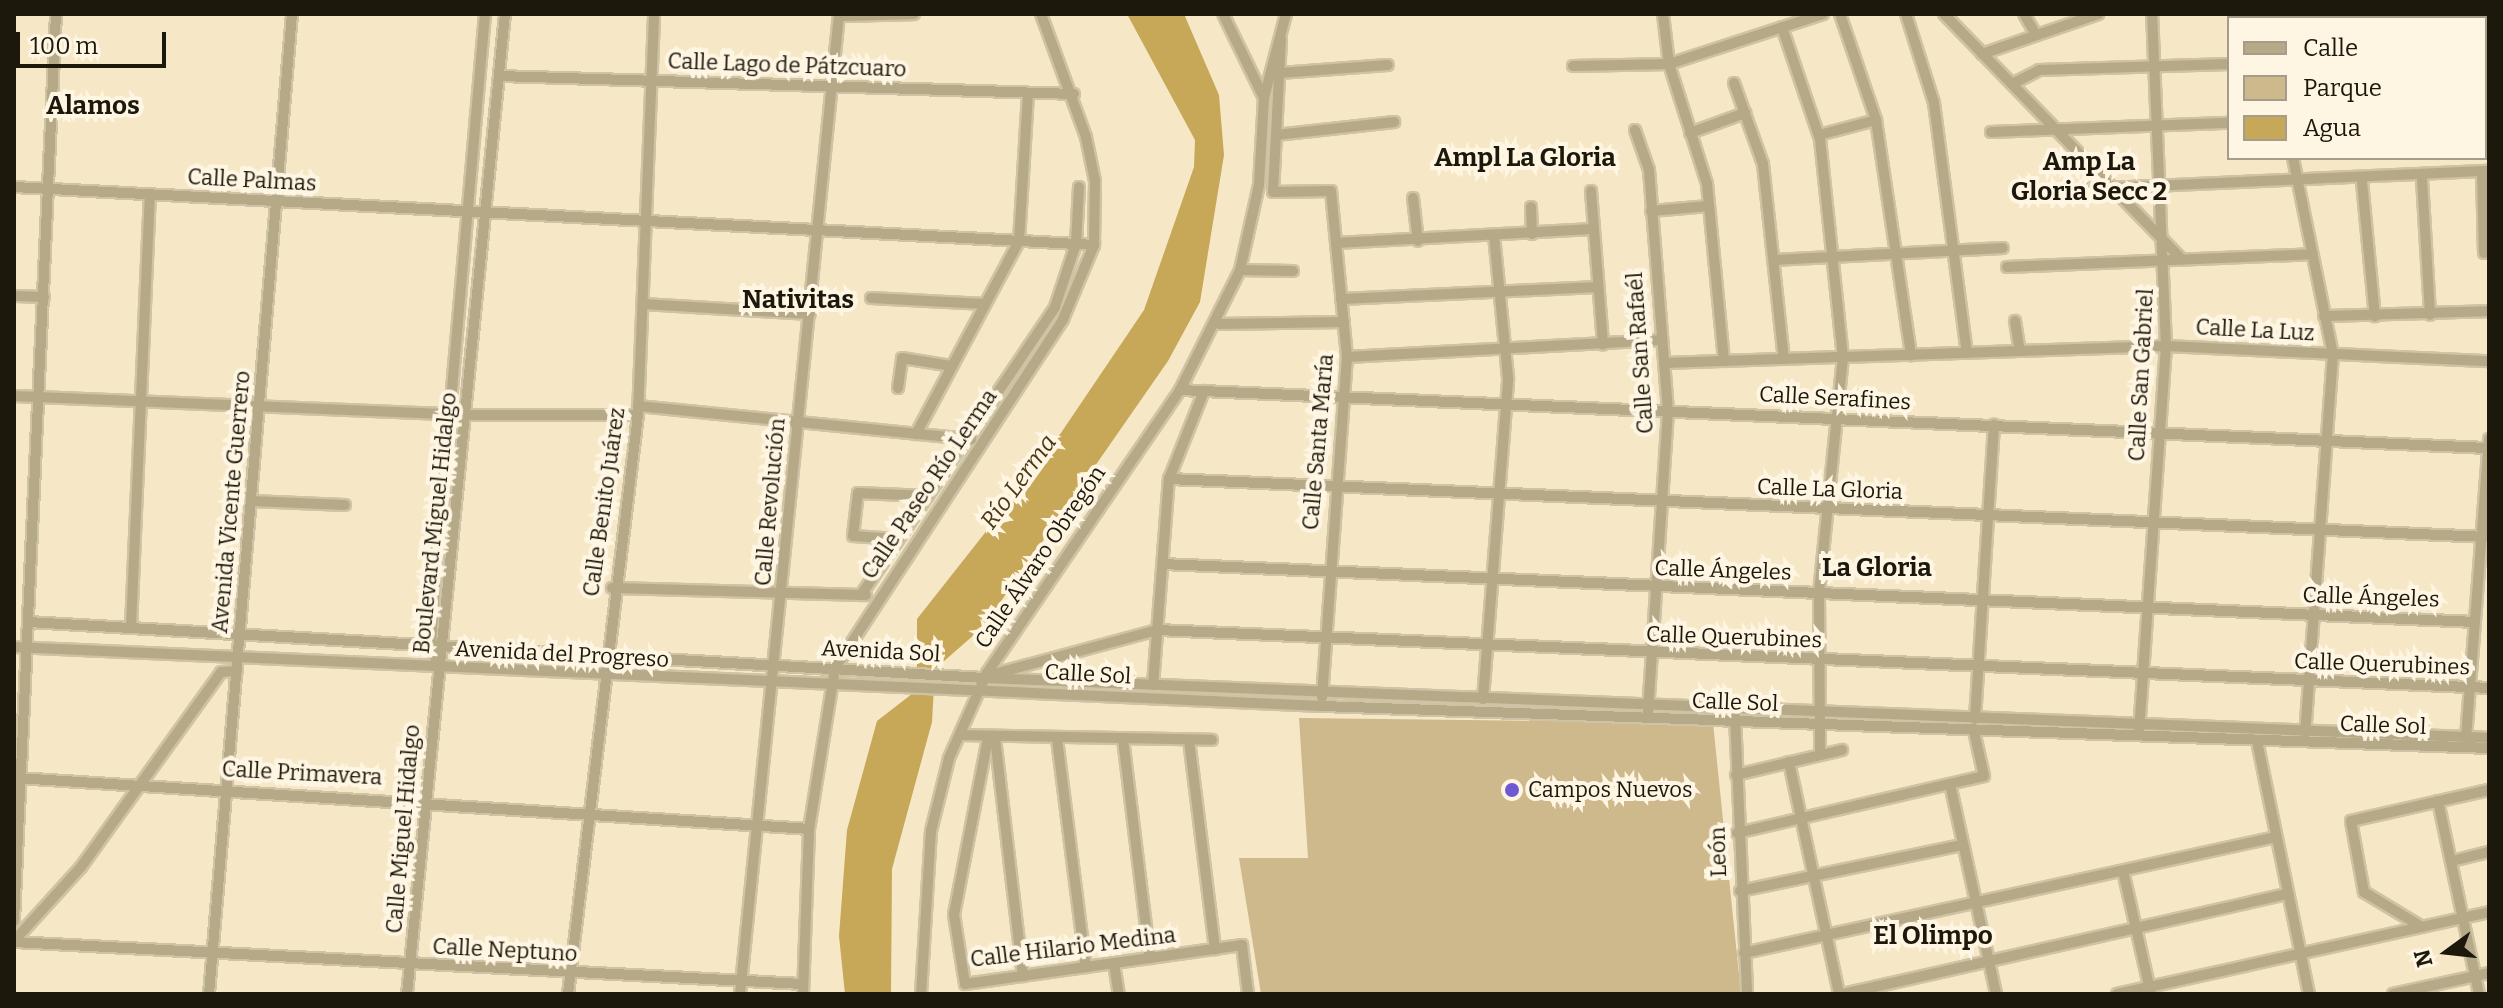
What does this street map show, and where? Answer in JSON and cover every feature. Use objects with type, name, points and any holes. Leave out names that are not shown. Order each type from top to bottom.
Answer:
[{"type":"street","points":[[14,921],[17,778],[28,622],[56,14]]},
{"type":"street","name":"Avenida Vicente Guerrero","points":[[209,994],[292,14]]},
{"type":"street","name":"Boulevard Miguel Hidalgo","points":[[439,668],[431,644],[485,14]]},
{"type":"street","name":"Boulevard Miguel Hidalgo","points":[[439,668],[445,645],[505,14]]},
{"type":"street","name":"Calle Benito Juárez","points":[[568,994],[601,676],[638,410],[654,14]]},
{"type":"street","points":[[839,15],[914,14]]},
{"type":"street","name":"Calle Paseo Río Lerma","points":[[803,989],[809,829],[833,674],[1063,319],[1094,245],[1095,181],[1074,94],[1041,14]]},
{"type":"street","points":[[1223,14],[1264,98]]},
{"type":"street","points":[[1663,14],[1669,64],[1709,206],[1724,361]]},
{"type":"street","points":[[1573,66],[1669,64],[1782,27],[1796,18],[1823,14]]},
{"type":"street","points":[[1840,14],[1876,120],[1893,254],[1911,355]]},
{"type":"street","points":[[1906,14],[1934,103],[1950,251],[1967,353]]},
{"type":"street","points":[[1944,14],[2182,260]]},
{"type":"street","points":[[2024,14],[2036,35]]},
{"type":"street","points":[[2152,16],[2166,14]]},
{"type":"street","name":"Calle Revolución","points":[[741,989],[839,15]]},
{"type":"street","points":[[1290,15],[1281,39],[1276,135],[1394,122]]},
{"type":"street","points":[[1982,54],[2092,15]]},
{"type":"street","name":"Calle San Gabriel","points":[[2139,738],[2166,346],[2167,244],[2152,16]]},
{"type":"street","points":[[1782,27],[1819,135],[1843,357],[1825,509],[1819,594],[1815,712],[1820,754]]},
{"type":"street","name":"Calle Álvaro Obregón","points":[[921,994],[931,831],[960,735],[1001,643],[1180,390],[1219,324],[1240,270],[1259,185],[1264,98],[1281,39]]},
{"type":"street","points":[[2012,84],[2039,70],[2227,64]]},
{"type":"street","points":[[1280,73],[1388,65]]},
{"type":"street","name":"Calle Lago de Pátzcuaro","points":[[499,76],[1074,94]]},
{"type":"street","points":[[1734,83],[1763,164],[1784,359]]},
{"type":"street","points":[[916,434],[1019,241],[1028,93]]},
{"type":"street","points":[[1690,133],[1745,113]]},
{"type":"street","points":[[1819,135],[1876,120]]},
{"type":"street","points":[[1991,132],[2052,126],[2227,123]]},
{"type":"street","name":"Calle San Rafaél","points":[[1635,130],[1649,170],[1668,411],[1648,719]]},
{"type":"street","name":"Calle Santa María","points":[[1276,135],[1273,192],[1331,191],[1347,357],[1332,488],[1322,706]]},
{"type":"street","points":[[2293,160],[2333,354],[2316,530],[2305,732]]},
{"type":"street","points":[[2019,192],[2297,180],[2362,182],[2486,172],[2484,253]]},
{"type":"street","points":[[2422,179],[2430,315]]},
{"type":"street","points":[[2362,182],[2375,316]]},
{"type":"street","name":"Calle Palmas","points":[[14,187],[1094,245]]},
{"type":"street","points":[[612,588],[865,595],[898,539],[971,439],[1055,307],[1076,244],[1079,187]]},
{"type":"street","points":[[1591,191],[1603,345]]},
{"type":"street","points":[[131,627],[150,195]]},
{"type":"street","points":[[1413,198],[1418,241]]},
{"type":"street","points":[[1651,211],[1709,206]]},
{"type":"street","points":[[1531,207],[1532,234]]},
{"type":"street","points":[[1336,243],[1418,241],[1593,229]]},
{"type":"street","points":[[1483,699],[1504,403],[1494,236]]},
{"type":"street","points":[[1774,260],[2003,248]]},
{"type":"street","points":[[2007,267],[2311,254]]},
{"type":"street","points":[[1240,270],[1293,271]]},
{"type":"street","points":[[1341,299],[1598,287]]},
{"type":"street","points":[[14,296],[44,297]]},
{"type":"street","points":[[871,298],[985,304]]},
{"type":"street","points":[[643,304],[810,314]]},
{"type":"street","points":[[2324,316],[2489,311]]},
{"type":"street","points":[[2015,321],[2020,351]]},
{"type":"street","points":[[1219,324],[1344,322]]},
{"type":"street","points":[[1347,357],[1503,352],[1661,340]]},
{"type":"street","name":"Calle La Luz","points":[[1664,363],[2166,346],[2489,361]]},
{"type":"street","points":[[898,388],[902,358],[952,366]]},
{"type":"street","name":"Calle Serafines","points":[[1180,390],[2488,448]]},
{"type":"street","points":[[1153,685],[1169,479],[1204,391]]},
{"type":"street","points":[[14,396],[451,415],[638,410],[798,419],[971,439]]},
{"type":"street","points":[[1975,719],[1994,425]]},
{"type":"street","points":[[2466,738],[2474,622],[2485,537],[2489,439]]},
{"type":"street","name":"Calle La Gloria","points":[[1169,479],[2485,537]]},
{"type":"street","points":[[898,539],[853,536],[858,493],[928,496]]},
{"type":"street","points":[[251,501],[345,505]]},
{"type":"street","name":"Calle Ángeles","points":[[1163,564],[1492,581],[2474,622]]},
{"type":"street","name":"Avenida del Progreso","points":[[28,622],[431,644],[774,670]]},
{"type":"street","name":"Calle Querubines","points":[[982,683],[1157,630],[1487,647],[2489,688]]},
{"type":"street","name":"Avenida del Progreso","points":[[14,647],[601,676],[774,670]]},
{"type":"street","name":"Calle Miguel Hidalgo","points":[[407,994],[439,668]]},
{"type":"street","name":"Avenida Sol","points":[[774,670],[982,683]]},
{"type":"street","points":[[14,942],[144,785],[221,672],[237,671]]},
{"type":"street","name":"Calle Sol","points":[[982,683],[1153,685],[2489,738]]},
{"type":"street","name":"Calle Sol","points":[[982,683],[1322,706],[2139,738],[2489,748]]},
{"type":"street","name":"León","points":[[1734,709],[1737,833],[1747,994]]},
{"type":"street","points":[[1737,833],[1984,776],[1974,731]]},
{"type":"street","points":[[960,735],[1212,740]]},
{"type":"street","points":[[992,738],[1023,976]]},
{"type":"street","name":"Calle Hilario Medina","points":[[992,738],[954,938],[965,984],[1242,945],[1248,994]]},
{"type":"street","points":[[1057,739],[1086,967]]},
{"type":"street","points":[[1123,739],[1150,958]]},
{"type":"street","points":[[1189,740],[1215,949]]},
{"type":"street","points":[[2257,741],[2309,994]]},
{"type":"street","points":[[1736,775],[1842,750]]},
{"type":"street","points":[[1789,762],[1841,994],[2288,894]]},
{"type":"street","name":"Calle Primavera","points":[[17,778],[426,799],[809,829]]},
{"type":"street","points":[[1950,784],[1996,994]]},
{"type":"street","points":[[2422,927],[2364,892],[2351,821],[2489,790]]},
{"type":"street","points":[[2438,801],[2479,994]]},
{"type":"street","points":[[1744,953],[2276,837]]},
{"type":"street","points":[[1740,891],[1963,845]]},
{"type":"street","points":[[2452,861],[2489,852]]},
{"type":"street","points":[[2123,871],[2150,990]]},
{"type":"street","points":[[2117,994],[2150,990],[2489,912]]},
{"type":"street","name":"Calle Neptuno","points":[[14,942],[570,973],[741,989],[803,989]]},
{"type":"street","points":[[1114,964],[1119,994]]},
{"type":"street","points":[[2393,994],[2489,973]]},
{"type":"green space","name":"Campos Nuevos","points":[[1299,718],[1713,723],[1741,994],[1261,994],[1239,858],[1308,858]]},
{"type":"water","points":[[1127,14],[1184,14],[1219,95],[1224,155],[1200,302],[1168,361],[983,627],[935,669],[932,722],[892,869],[891,994],[845,994],[839,936],[847,830],[877,721],[917,690],[917,619],[1044,458],[1144,310],[1194,167],[1195,140]]},
{"type":"place","name":"Campos Nuevos","points":[[1512,790]]},
{"type":"district","name":"Alamos","points":[[93,106]]},
{"type":"district","name":"Ampl La Gloria","points":[[1525,158]]},
{"type":"district","name":"Amp La Gloria Secc 2","points":[[2089,177]]},
{"type":"district","name":"Nativitas","points":[[798,300]]},
{"type":"district","name":"La Gloria","points":[[1877,568]]},
{"type":"district","name":"El Olimpo","points":[[1933,936]]},
{"type":"water label","name":"Río Lerma","points":[[1019,482]]}]
